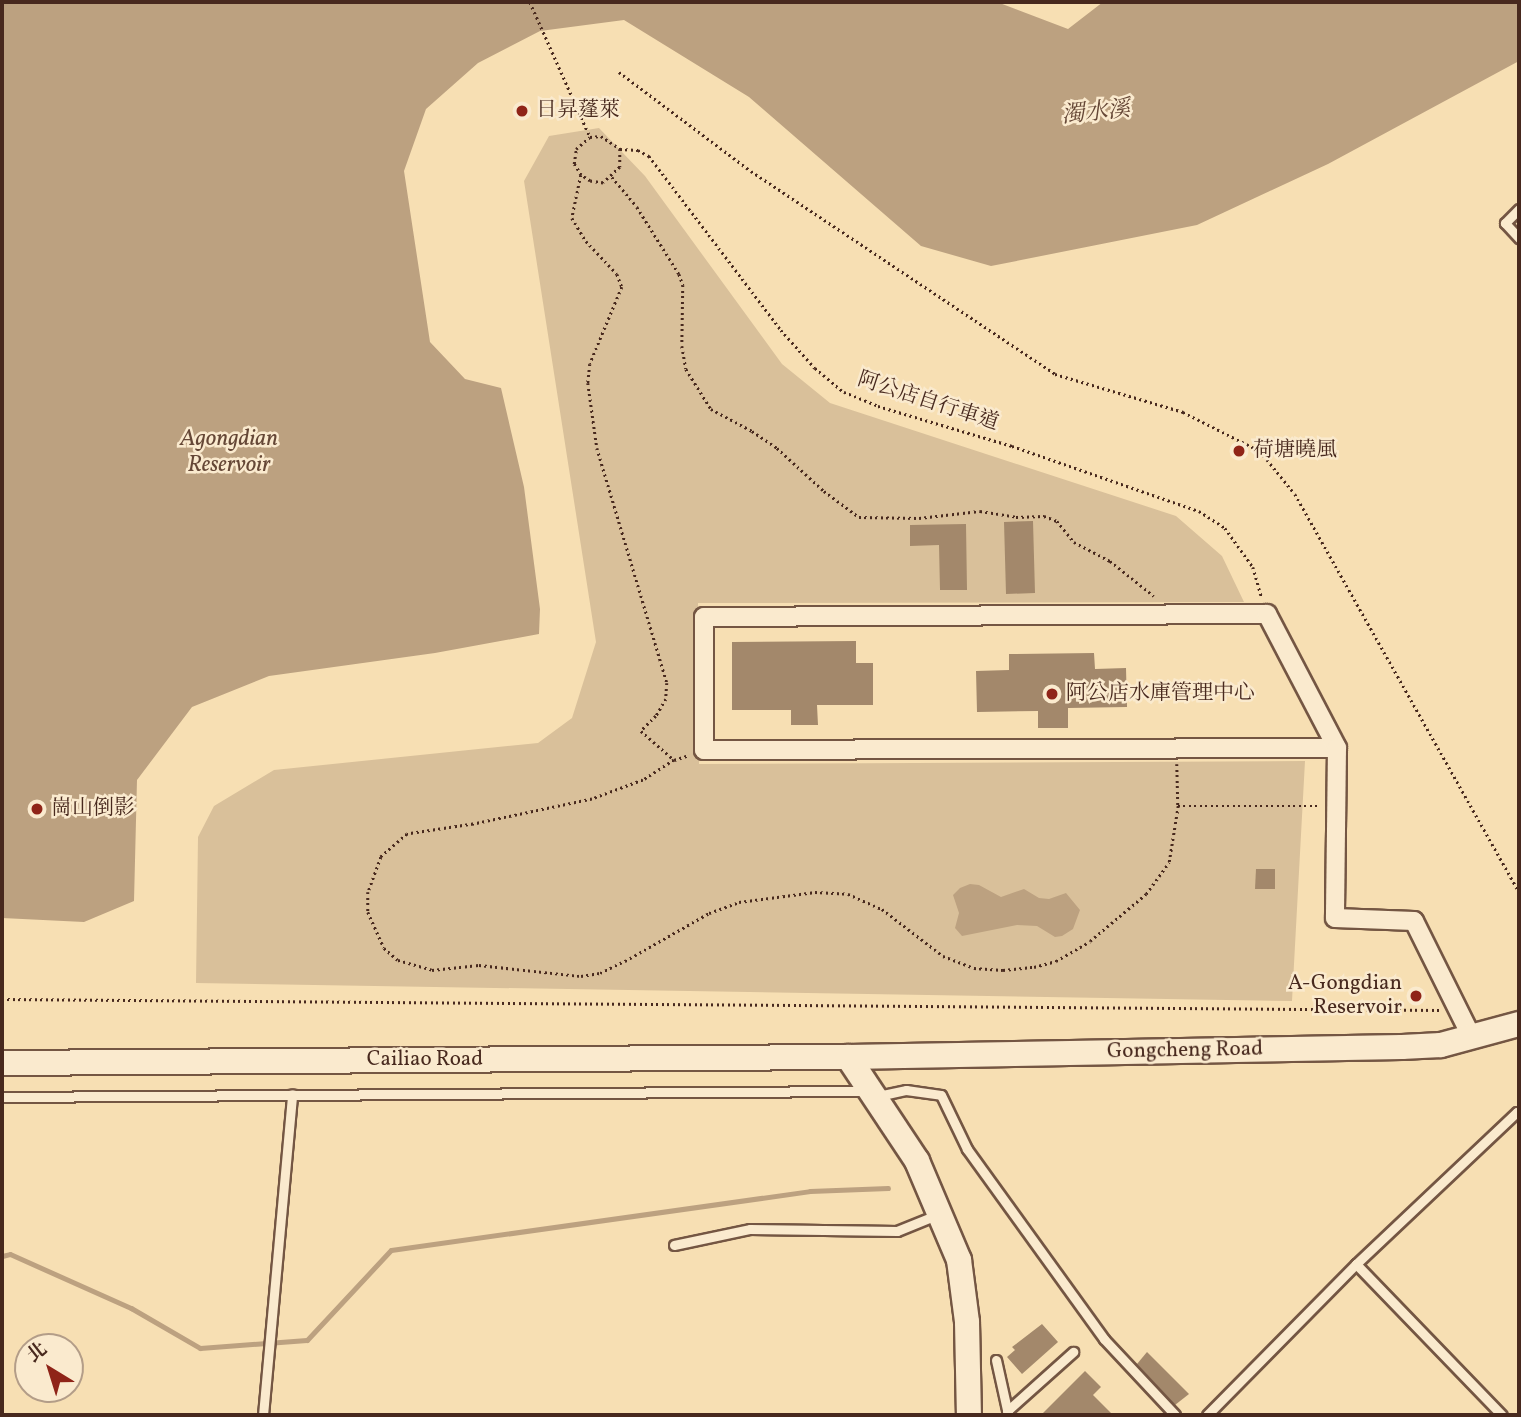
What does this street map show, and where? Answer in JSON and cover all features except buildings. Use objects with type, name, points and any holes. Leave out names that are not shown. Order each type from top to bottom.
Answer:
[{"type":"street","points":[[1337,748],[704,750],[704,617],[1267,614],[1337,748],[1335,918],[1414,921],[1472,1038]]},
{"type":"street","name":"Gongcheng Road","points":[[848,1057],[1402,1048],[1441,1045],[1519,1024]]},
{"type":"street","points":[[848,1057],[916,1161],[959,1260],[967,1322],[969,1415]]},
{"type":"street","name":"Cailiao Road","points":[[2,1063],[848,1057]]},
{"type":"lane","points":[[1519,209],[1505,223],[1519,238]]},
{"type":"lane","points":[[2,1097],[292,1094],[877,1099],[906,1090],[941,1095],[967,1149],[1104,1339],[1175,1415]]},
{"type":"lane","points":[[263,1415],[292,1094]]},
{"type":"lane","points":[[1207,1415],[1356,1264],[1517,1112],[1519,1114]]},
{"type":"lane","points":[[674,1245],[750,1229],[897,1231],[941,1214]]},
{"type":"lane","points":[[1356,1264],[1502,1415]]},
{"type":"lane","points":[[1008,1413],[1073,1352]]},
{"type":"lane","points":[[996,1360],[1008,1413]]},
{"type":"path","points":[[530,2],[590,137],[576,149],[574,164],[581,175],[590,181],[603,183],[620,167],[620,149]]},
{"type":"path","points":[[619,72],[751,171],[1055,374],[1183,412],[1260,451],[1295,494],[1519,891]]},
{"type":"path","name":"阿公店自行車道","points":[[590,137],[601,136],[620,149],[638,150],[649,156],[781,330],[815,368],[844,392],[878,406],[1012,446],[1199,511],[1225,528],[1252,567],[1267,614]]},
{"type":"path","points":[[581,175],[572,218],[586,241],[617,274],[622,287],[590,364],[588,383],[597,448],[667,683],[666,699],[656,716],[641,731],[674,760]]},
{"type":"path","points":[[612,177],[637,207],[679,274],[683,285],[682,346],[686,369],[711,410],[769,442],[824,491],[859,517],[906,518],[980,511],[1016,517],[1044,516],[1057,521],[1074,542],[1110,561],[1139,582],[1169,615]]},
{"type":"path","points":[[704,750],[674,760],[643,780],[592,799],[473,824],[407,834],[381,857],[368,892],[368,912],[384,948],[398,960],[432,970],[479,965],[581,976],[600,973],[709,913],[739,902],[815,892],[848,894],[882,909],[943,956],[974,968],[1003,970],[1034,967],[1056,961],[1090,941],[1146,894],[1169,862],[1178,806],[1177,748]]},
{"type":"path","points":[[1178,806],[1336,806]]},
{"type":"path","points":[[2,999],[1460,1010]]},
{"type":"shaded area","points":[[599,128],[645,176],[782,364],[830,403],[1176,516],[1222,556],[1244,602],[698,603],[699,764],[1305,761],[1292,1001],[196,983],[198,837],[214,806],[274,770],[538,743],[572,718],[596,642],[524,181],[549,136]]},
{"type":"water","name":"Agongdian Reservoir","points":[[2,2],[997,2],[1068,29],[1103,2],[1519,2],[1519,61],[1328,164],[1197,225],[991,266],[921,246],[749,97],[624,20],[540,31],[478,63],[426,109],[404,171],[430,342],[465,379],[501,388],[524,487],[540,609],[539,634],[435,653],[269,676],[192,707],[137,780],[134,901],[84,922],[2,918]]},
{"type":"water","points":[[970,884],[979,885],[1001,897],[1024,889],[1039,898],[1049,899],[1066,893],[1080,910],[1073,929],[1062,936],[1055,937],[1037,926],[1017,925],[962,936],[955,928],[959,913],[953,895]]},
{"type":"waterway","points":[[2,1256],[10,1254],[131,1308],[200,1348],[307,1340],[391,1250],[810,1191],[888,1188]]},
{"type":"place","name":"日昇蓬萊","points":[[522,111]]},
{"type":"place","name":"荷塘曉風","points":[[1239,451]]},
{"type":"place","name":"阿公店水庫管理中心","points":[[1052,694]]},
{"type":"place","name":"崗山倒影","points":[[37,809]]},
{"type":"place","name":"A-Gongdian Reservoir","points":[[1416,996]]},
{"type":"water label","name":"濁水溪","points":[[1096,113]]}]
